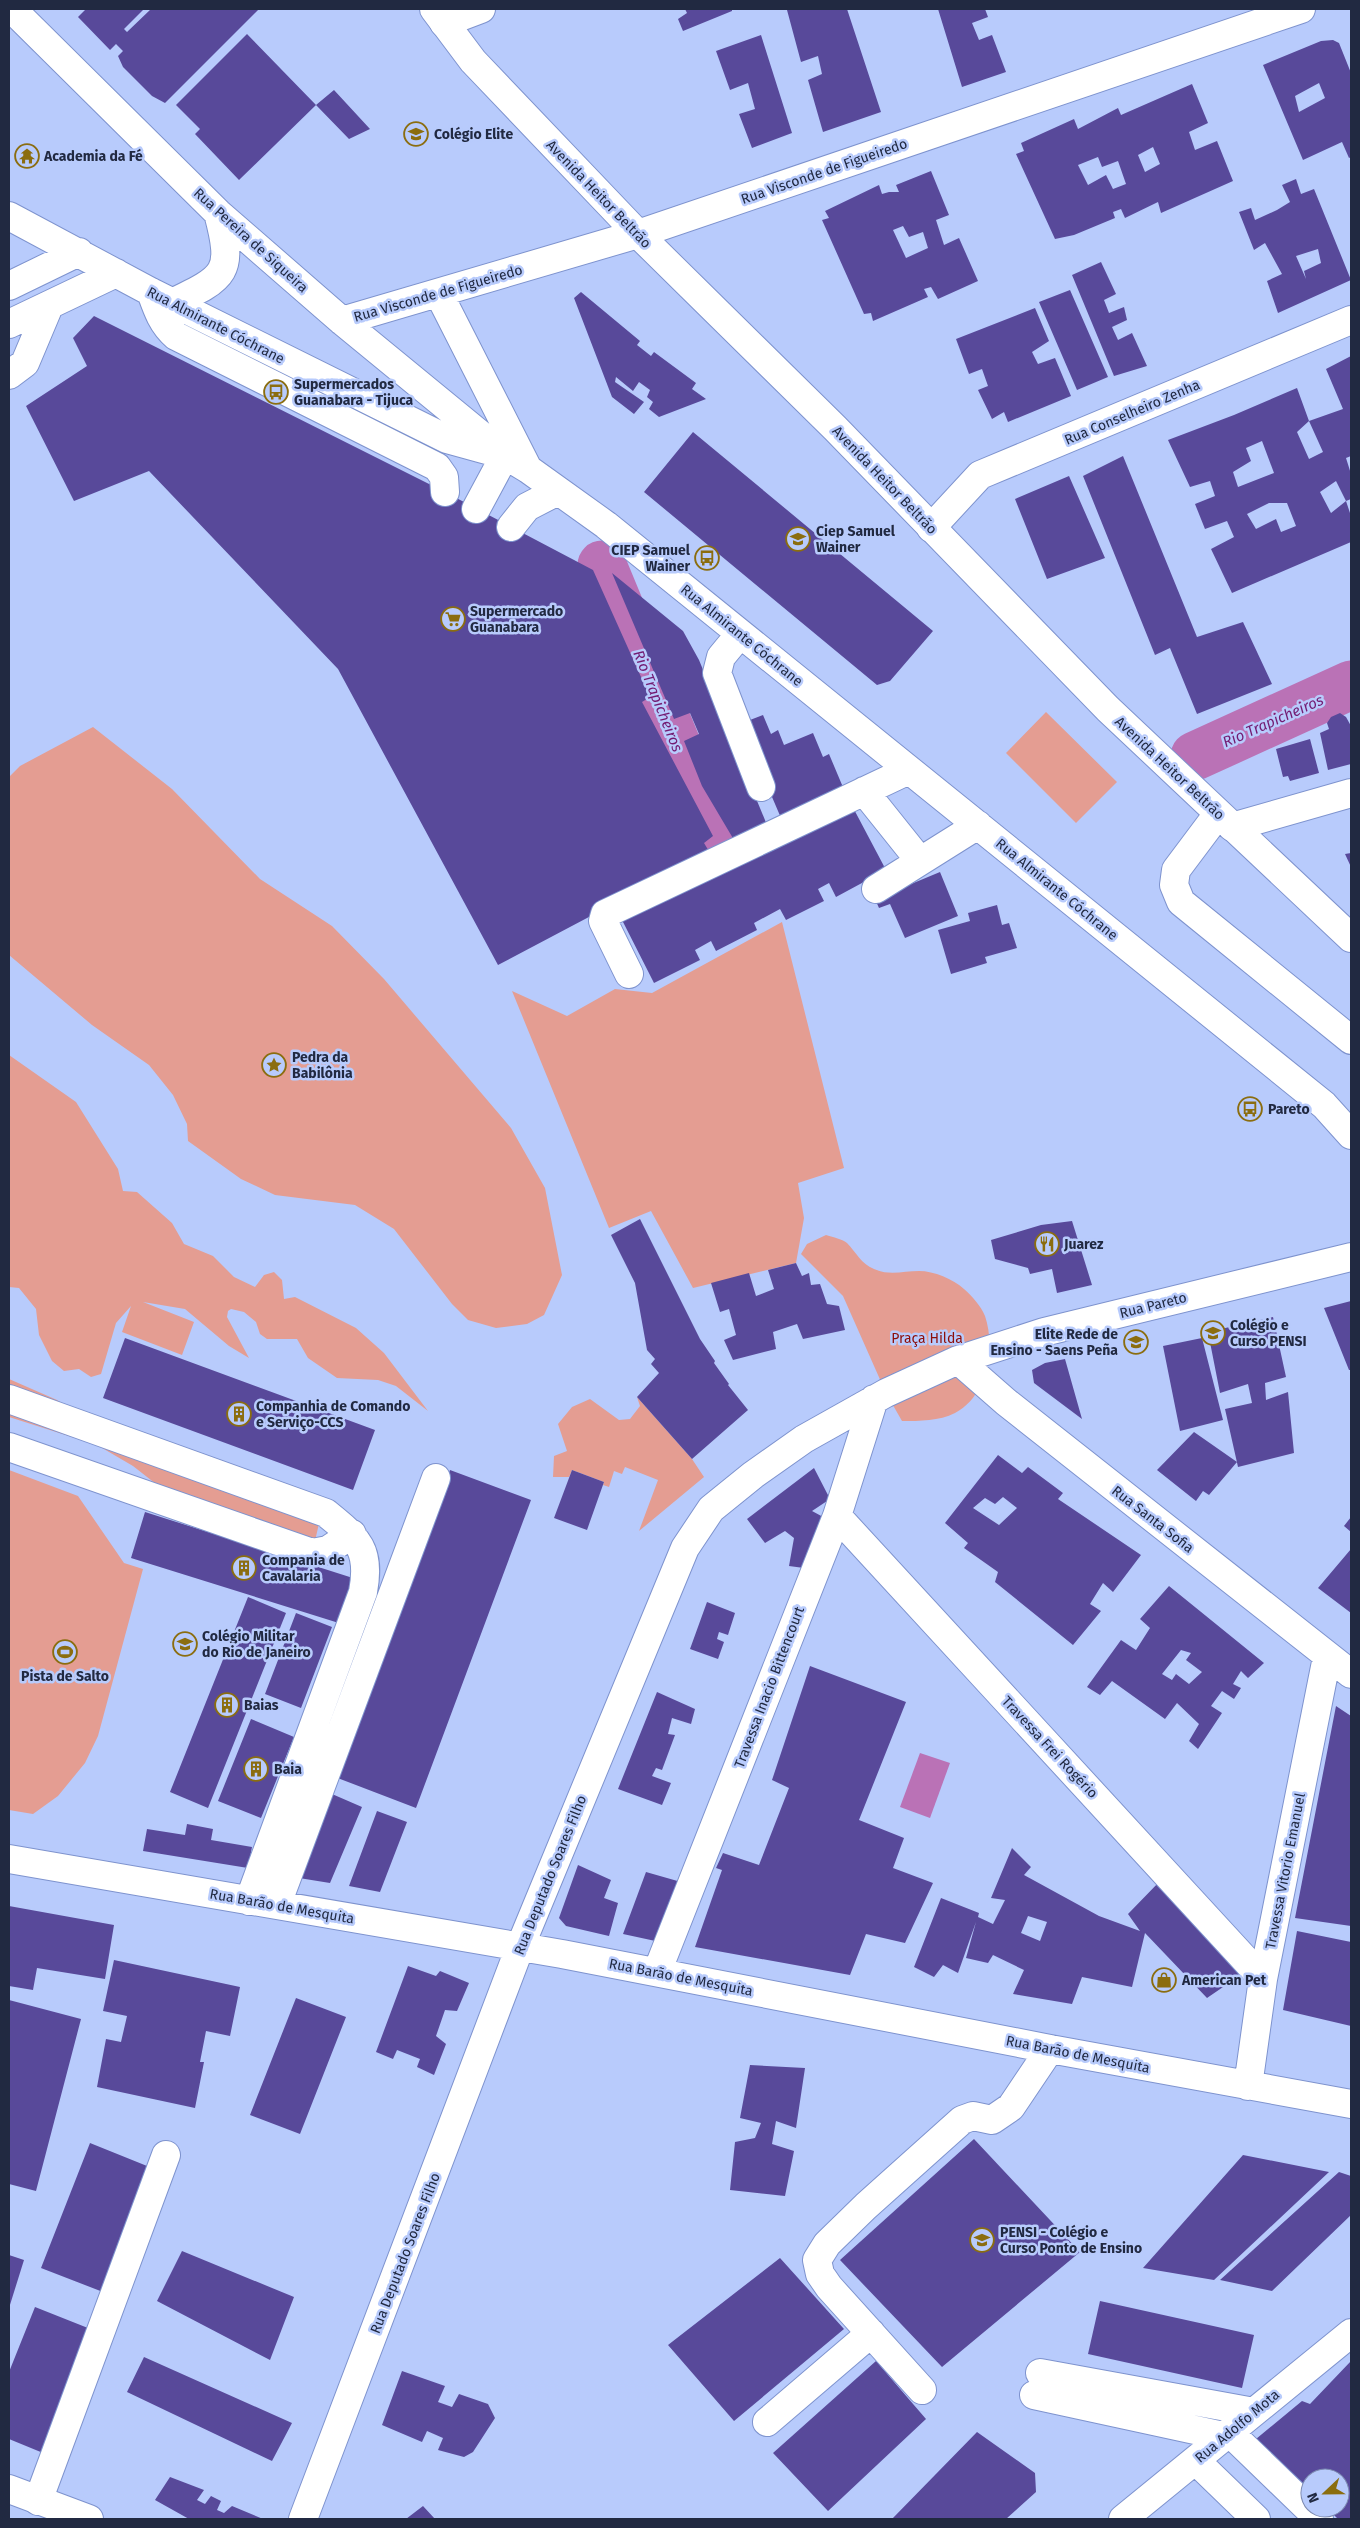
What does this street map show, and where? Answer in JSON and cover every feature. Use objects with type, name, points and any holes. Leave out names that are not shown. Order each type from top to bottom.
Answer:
[{"type":"street","name":"Rua Pereira de Siqueira","points":[[12,9],[218,213],[342,321],[517,462]]},
{"type":"street","points":[[439,16],[481,9]]},
{"type":"street","name":"Rua Visconde de Figueiredo","points":[[342,321],[638,234],[1301,9]]},
{"type":"street","name":"Avenida Heitor Beltrão","points":[[439,16],[479,68],[638,234],[835,428],[1108,709],[1351,938]]},
{"type":"street","points":[[218,213],[227,246],[226,258],[219,277],[206,287],[161,297],[162,321],[167,329],[176,336],[437,467],[444,477],[446,492]]},
{"type":"street","name":"Rua Almirante Cóchrane","points":[[9,216],[161,297],[447,440],[517,462],[606,525],[978,825],[1324,1105],[1351,1135]]},
{"type":"street","points":[[9,286],[79,252]]},
{"type":"street","points":[[9,324],[116,273]]},
{"type":"street","points":[[439,294],[517,462],[476,509]]},
{"type":"street","points":[[9,375],[25,363],[49,306]]},
{"type":"street","name":"Rua Conselheiro Zenha","points":[[931,528],[980,475],[1351,320]]},
{"type":"street","points":[[512,527],[527,507],[558,491]]},
{"type":"street","points":[[740,634],[721,657],[717,673],[761,787]]},
{"type":"street","points":[[628,974],[603,921],[604,914],[909,770]]},
{"type":"street","points":[[864,791],[920,861]]},
{"type":"street","points":[[1351,792],[1225,820],[1176,870],[1176,894],[1181,902],[1351,1040]]},
{"type":"street","points":[[876,889],[978,825]]},
{"type":"street","name":"Rua Pareto","points":[[958,1360],[1044,1332],[1351,1257]]},
{"type":"street","name":"Rua Deputado Soares Filho","points":[[304,2519],[520,1948],[685,1548],[710,1509],[753,1474],[804,1440],[874,1399],[958,1360]]},
{"type":"street","name":"Rua Santa Sofia","points":[[958,1360],[1014,1409],[1351,1674]]},
{"type":"street","points":[[9,1399],[326,1513],[352,1534],[364,1553],[366,1576],[363,1592],[249,1901]]},
{"type":"street","name":"Travessa Inacio Bittencourt","points":[[657,1972],[837,1516],[874,1399]]},
{"type":"street","points":[[9,1447],[312,1553],[328,1550],[352,1534]]},
{"type":"street","points":[[277,1904],[436,1478]]},
{"type":"street","name":"Travessa Frei Rogério","points":[[837,1516],[1263,1979]]},
{"type":"street","name":"Travessa Vitorio Emanuel","points":[[1248,2086],[1263,1979],[1327,1657]]},
{"type":"street","name":"Rua Barão de Mesquita","points":[[9,1859],[249,1901],[277,1904],[657,1972],[1248,2086],[1351,2104]]},
{"type":"street","points":[[922,2390],[829,2287],[820,2274],[817,2260],[827,2244],[866,2206],[962,2120],[973,2116],[992,2120],[1003,2115],[1011,2107],[1050,2048]]},
{"type":"street","points":[[34,2510],[166,2155]]},
{"type":"street","points":[[767,2422],[871,2333]]},
{"type":"street","name":"Rua Adolfo Mota","points":[[1123,2519],[1351,2333]]},
{"type":"street","points":[[1254,2412],[1037,2384],[1226,2434],[1319,2519]]},
{"type":"street","points":[[1196,2460],[1256,2519]]},
{"type":"street","points":[[9,2489],[34,2510]]},
{"type":"street","points":[[9,2500],[34,2510],[89,2519]]},
{"type":"green space","points":[[1046,712],[1117,782],[1076,823],[1006,753]]},
{"type":"green space","points":[[93,727],[172,789],[260,879],[332,926],[384,979],[511,1128],[545,1188],[562,1275],[544,1315],[527,1324],[496,1328],[468,1320],[452,1304],[394,1229],[355,1205],[275,1195],[241,1179],[188,1141],[187,1124],[173,1095],[149,1065],[92,1025],[9,955],[9,777],[20,766]]},
{"type":"green space","points":[[782,922],[844,1168],[798,1183],[804,1218],[796,1263],[693,1288],[651,1211],[609,1228],[512,991],[567,1016],[615,989],[652,993]]},
{"type":"green space","points":[[9,1055],[76,1102],[118,1169],[123,1191],[137,1192],[172,1223],[184,1244],[213,1256],[234,1277],[255,1287],[264,1275],[274,1272],[282,1280],[284,1299],[295,1297],[356,1328],[384,1353],[428,1411],[396,1386],[378,1380],[337,1378],[308,1358],[297,1339],[267,1339],[260,1334],[256,1322],[244,1312],[231,1309],[228,1311],[227,1317],[249,1358],[229,1346],[185,1309],[143,1302],[194,1322],[182,1355],[122,1332],[131,1306],[116,1323],[101,1374],[91,1377],[79,1369],[64,1371],[52,1361],[39,1335],[36,1309],[19,1288],[9,1287]]},
{"type":"green space","name":"Praça Hilda","points":[[826,1235],[847,1243],[869,1267],[885,1272],[925,1271],[937,1274],[960,1285],[976,1301],[985,1316],[988,1329],[989,1357],[981,1384],[975,1396],[966,1406],[942,1418],[902,1421],[886,1393],[843,1296],[801,1254],[807,1244]]},
{"type":"green space","points":[[9,1379],[57,1400],[88,1419],[323,1506],[315,1541],[179,1502],[133,1466],[97,1445],[9,1417]]},
{"type":"green space","points":[[637,1397],[692,1459],[704,1477],[639,1531],[658,1480],[625,1467],[622,1474],[614,1471],[609,1487],[603,1485],[604,1482],[572,1470],[569,1477],[553,1477],[554,1456],[567,1451],[558,1424],[572,1407],[590,1399],[619,1420],[630,1419],[640,1406]]},
{"type":"green space","name":"Pista de Salto","points":[[9,1470],[78,1496],[124,1563],[143,1569],[98,1736],[85,1763],[58,1796],[33,1814],[9,1810]]},
{"type":"shaded area","points":[[920,1753],[950,1763],[930,1818],[900,1807]]},
{"type":"building","points":[[86,9],[144,9],[124,29],[127,32],[151,9],[259,9],[165,103],[152,96],[123,67],[118,56],[123,51],[116,44],[110,50],[78,17]]},
{"type":"building","points":[[685,9],[732,9],[732,11],[683,31],[678,19],[687,13]]},
{"type":"building","points":[[847,9],[881,112],[823,132],[808,80],[822,74],[818,56],[801,62],[787,10]]},
{"type":"building","points":[[938,9],[985,9],[988,17],[972,23],[979,40],[992,35],[1006,72],[962,87]]},
{"type":"building","points":[[247,34],[316,105],[239,180],[195,134],[200,129],[176,105]]},
{"type":"building","points":[[761,35],[792,133],[752,148],[739,114],[755,109],[748,83],[730,90],[716,51]]},
{"type":"building","points":[[1333,40],[1339,43],[1351,73],[1351,157],[1349,158],[1342,142],[1303,160],[1263,65],[1321,41]],"holes":[[[1319,83],[1325,98],[1299,112],[1295,96]]]},
{"type":"building","points":[[1192,84],[1208,123],[1189,132],[1195,150],[1217,141],[1233,181],[1161,213],[1158,202],[1125,218],[1121,209],[1113,212],[1115,218],[1074,235],[1055,239],[1016,154],[1024,151],[1021,143],[1074,119],[1078,129],[1118,108],[1121,115]],"holes":[[[1153,147],[1160,164],[1145,172],[1138,155]],[[1098,157],[1102,167],[1118,161],[1126,184],[1113,189],[1106,175],[1088,185],[1078,165]]]},
{"type":"building","points":[[334,90],[370,129],[349,139],[316,105]]},
{"type":"building","points":[[931,171],[949,215],[936,220],[944,245],[959,238],[978,281],[938,299],[931,287],[924,289],[928,297],[873,321],[871,313],[864,314],[822,220],[829,218],[825,211],[879,185],[882,194],[899,192],[896,185]],"holes":[[[903,226],[909,237],[923,232],[928,248],[906,258],[893,230]]]},
{"type":"building","points":[[1296,179],[1301,194],[1314,189],[1351,280],[1278,313],[1267,281],[1282,274],[1265,243],[1254,250],[1239,212],[1251,208],[1255,220],[1290,202],[1282,185]],"holes":[[[1318,249],[1321,263],[1304,271],[1306,279],[1296,256]]]},
{"type":"building","points":[[1101,262],[1116,294],[1104,300],[1109,313],[1124,307],[1127,320],[1112,327],[1118,340],[1132,333],[1147,366],[1114,376],[1072,275]]},
{"type":"building","points":[[1070,290],[1108,377],[1077,390],[1039,302]]},
{"type":"building","points":[[581,292],[640,341],[637,345],[651,356],[654,352],[696,383],[692,389],[706,399],[659,417],[649,409],[653,402],[647,397],[650,390],[639,382],[633,391],[616,377],[615,382],[644,402],[634,414],[612,397],[574,298]]},
{"type":"building","points":[[1035,308],[1049,341],[1032,352],[1038,364],[1055,358],[1071,396],[1008,422],[1004,412],[992,419],[978,390],[988,386],[982,369],[969,374],[956,339]]},
{"type":"building","name":"Supermercado Guanabara","points":[[94,316],[445,492],[593,570],[650,697],[642,702],[713,836],[704,843],[710,853],[498,965],[338,669],[149,471],[74,501],[26,406],[87,366],[73,338]]},
{"type":"building","points":[[1351,356],[1351,456],[1346,458],[1351,474],[1351,499],[1346,501],[1351,516],[1351,542],[1232,593],[1211,549],[1234,537],[1227,521],[1205,529],[1195,504],[1215,496],[1210,481],[1190,487],[1168,440],[1297,388],[1309,421],[1343,409],[1326,369]],"holes":[[[1309,421],[1323,452],[1309,459],[1297,432]],[[1262,441],[1274,473],[1238,487],[1233,472],[1251,461],[1246,448]],[[1336,481],[1346,501],[1331,513],[1320,492]],[[1269,503],[1287,503],[1296,526],[1281,532],[1276,519],[1256,529],[1247,514]]]},
{"type":"building","points":[[693,432],[933,631],[890,681],[877,685],[644,492]]},
{"type":"building","points":[[1123,456],[1197,637],[1243,622],[1272,684],[1197,714],[1170,648],[1155,655],[1083,476]]},
{"type":"building","points":[[1069,476],[1105,558],[1047,579],[1015,499]]},
{"type":"building","points":[[612,573],[683,631],[699,660],[767,825],[734,840],[702,786],[684,741],[699,734],[690,713],[674,719]]},
{"type":"building","points":[[1340,713],[1346,717],[1351,726],[1351,764],[1328,770],[1320,733],[1329,729],[1327,723],[1331,717]]},
{"type":"building","points":[[763,715],[771,734],[778,730],[784,745],[813,733],[823,757],[829,754],[845,792],[781,818],[749,743],[758,739],[750,720]]},
{"type":"building","points":[[1310,739],[1319,773],[1290,781],[1288,776],[1283,777],[1276,749]]},
{"type":"building","points":[[849,800],[886,870],[836,897],[829,883],[818,889],[824,901],[786,920],[780,909],[754,923],[757,930],[716,951],[711,941],[695,950],[700,960],[654,983],[621,918]]},
{"type":"building","points":[[1351,853],[1351,867],[1345,854]]},
{"type":"building","points":[[940,872],[958,916],[905,938],[890,904],[879,908],[875,899]]},
{"type":"building","points":[[997,905],[1002,925],[1009,923],[1017,948],[985,957],[987,963],[951,974],[938,930],[970,921],[968,913]]},
{"type":"building","points":[[640,1219],[700,1339],[728,1385],[748,1410],[692,1459],[637,1397],[659,1373],[651,1364],[655,1359],[647,1350],[635,1283],[611,1235]]},
{"type":"building","points":[[1072,1221],[1092,1285],[1057,1293],[1052,1269],[1030,1274],[1028,1268],[995,1259],[991,1240],[1041,1225]]},
{"type":"building","points":[[796,1263],[802,1276],[809,1273],[811,1285],[820,1284],[827,1304],[839,1306],[845,1330],[803,1339],[797,1324],[773,1332],[776,1349],[733,1360],[724,1340],[736,1335],[729,1309],[720,1312],[711,1283],[749,1273],[756,1296],[774,1289],[768,1270]]},
{"type":"building","points":[[1351,1301],[1351,1370],[1349,1370],[1324,1308]]},
{"type":"building","points":[[1273,1317],[1286,1377],[1265,1383],[1266,1400],[1288,1392],[1294,1453],[1238,1467],[1225,1409],[1252,1403],[1248,1384],[1220,1393],[1208,1332]]},
{"type":"building","name":"Companhia de Comando e Serviço-CCS","points":[[125,1338],[375,1430],[353,1490],[103,1398]]},
{"type":"building","points":[[1202,1338],[1223,1420],[1180,1431],[1163,1346]]},
{"type":"building","points":[[1065,1359],[1082,1419],[1034,1383],[1032,1370],[1045,1363]]},
{"type":"building","points":[[1194,1432],[1237,1462],[1209,1495],[1203,1491],[1196,1501],[1157,1470]]},
{"type":"building","points":[[998,1455],[1022,1473],[1028,1467],[1063,1493],[1058,1499],[1141,1555],[1113,1592],[1103,1583],[1090,1604],[1101,1611],[1073,1645],[995,1582],[998,1572],[964,1548],[968,1543],[945,1523]],"holes":[[[1003,1497],[1017,1508],[999,1525],[973,1508],[985,1498],[995,1504]]]},
{"type":"building","points":[[814,1468],[830,1499],[812,1511],[825,1518],[804,1568],[789,1566],[794,1538],[785,1531],[765,1543],[747,1519]]},
{"type":"building","points":[[450,1470],[531,1500],[416,1808],[335,1777]]},
{"type":"building","points":[[572,1470],[604,1482],[587,1530],[554,1518]]},
{"type":"building","name":"Compania de Cavalaria","points":[[145,1512],[356,1579],[342,1624],[131,1558]]},
{"type":"building","points":[[1351,1517],[1351,1532],[1344,1526]]},
{"type":"building","points":[[1351,1549],[1351,1613],[1318,1588]]},
{"type":"building","points":[[1169,1586],[1264,1663],[1248,1678],[1241,1671],[1233,1684],[1241,1688],[1234,1699],[1222,1691],[1211,1706],[1222,1713],[1198,1749],[1189,1741],[1199,1724],[1177,1703],[1165,1719],[1112,1681],[1100,1695],[1087,1687],[1121,1640],[1136,1650],[1150,1628],[1140,1619]],"holes":[[[1181,1650],[1191,1653],[1186,1660],[1202,1672],[1189,1684],[1176,1674],[1172,1680],[1162,1674]]]},
{"type":"building","name":"Baias","points":[[248,1597],[286,1613],[208,1808],[170,1792]]},
{"type":"building","points":[[707,1602],[735,1613],[728,1635],[719,1632],[717,1639],[724,1642],[718,1659],[690,1649]]},
{"type":"building","points":[[296,1613],[332,1627],[301,1708],[265,1694]]},
{"type":"building","points":[[810,1666],[906,1702],[859,1820],[904,1838],[893,1868],[933,1883],[905,1943],[866,1934],[850,1975],[695,1947],[722,1870],[716,1868],[723,1853],[759,1865],[789,1788],[772,1780]]},
{"type":"building","points":[[657,1692],[695,1709],[691,1724],[672,1718],[668,1734],[675,1735],[662,1770],[656,1768],[652,1776],[671,1783],[662,1805],[618,1789]]},
{"type":"building","points":[[1336,1706],[1351,1716],[1351,1926],[1295,1918]]},
{"type":"building","name":"Baia","points":[[251,1719],[294,1737],[261,1818],[218,1801]]},
{"type":"building","points":[[332,1794],[362,1807],[330,1883],[299,1878]]},
{"type":"building","points":[[377,1811],[407,1822],[380,1892],[349,1886]]},
{"type":"building","points":[[187,1824],[213,1829],[211,1840],[252,1847],[248,1868],[143,1851],[147,1829],[185,1835]]},
{"type":"building","points":[[1012,1848],[1031,1867],[1024,1875],[1099,1916],[1140,1931],[1128,1914],[1161,1880],[1245,1972],[1207,1998],[1145,1933],[1132,1987],[1082,1977],[1072,2004],[1013,1994],[1024,1970],[993,1955],[988,1963],[966,1958],[976,1922],[958,1973],[943,1965],[934,1977],[914,1967],[941,1898],[979,1913],[978,1917],[993,1924],[1005,1900],[991,1898]],"holes":[[[1028,1916],[1047,1922],[1040,1941],[1021,1933]]]},
{"type":"building","points":[[578,1865],[611,1880],[604,1898],[618,1903],[609,1936],[566,1926],[559,1918]]},
{"type":"building","points":[[646,1872],[681,1882],[660,1942],[623,1934]]},
{"type":"building","points":[[9,1906],[114,1925],[105,1979],[37,1968],[33,1990],[9,1986]]},
{"type":"building","points":[[1297,1931],[1351,1942],[1351,2026],[1283,2010]]},
{"type":"building","points":[[114,1960],[240,1987],[230,2036],[206,2031],[200,2062],[204,2062],[195,2108],[97,2087],[106,2039],[121,2042],[127,2016],[103,2011]]},
{"type":"building","points":[[408,1966],[436,1976],[440,1971],[469,1983],[457,2011],[445,2010],[436,2036],[446,2044],[434,2075],[417,2067],[420,2059],[397,2050],[393,2059],[376,2052]]},
{"type":"building","points":[[296,1998],[346,2017],[300,2134],[250,2115]]},
{"type":"building","points":[[9,2000],[81,2019],[36,2191],[9,2184]]},
{"type":"building","points":[[750,2065],[805,2068],[796,2128],[776,2121],[772,2144],[794,2151],[785,2196],[730,2190],[735,2142],[755,2138],[761,2123],[740,2118]]},
{"type":"building","name":"PENSI - Colégio e Curso Ponto de Ensino","points":[[974,2139],[1080,2252],[942,2367],[840,2260]]},
{"type":"building","points":[[90,2143],[152,2168],[103,2292],[41,2268]]},
{"type":"building","points":[[1243,2155],[1329,2172],[1214,2280],[1143,2268]]},
{"type":"building","points":[[1339,2172],[1351,2176],[1351,2215],[1272,2291],[1220,2280]]},
{"type":"building","points":[[182,2251],[294,2297],[270,2360],[157,2301]]},
{"type":"building","points":[[9,2255],[24,2260],[9,2308]]},
{"type":"building","points":[[780,2258],[844,2329],[734,2421],[668,2345]]},
{"type":"building","points":[[1100,2301],[1254,2335],[1242,2388],[1088,2354]]},
{"type":"building","points":[[35,2307],[98,2332],[48,2455],[9,2439],[9,2372]]},
{"type":"building","points":[[144,2357],[292,2423],[272,2461],[127,2392]]},
{"type":"building","points":[[876,2361],[926,2419],[828,2511],[773,2453]]},
{"type":"building","points":[[1351,2361],[1351,2519],[1337,2518],[1350,2518],[1350,2468],[1300,2468],[1300,2481],[1256,2439],[1302,2401],[1310,2404]]},
{"type":"building","points":[[402,2371],[445,2386],[438,2402],[452,2407],[459,2394],[488,2404],[495,2418],[473,2452],[464,2457],[438,2450],[443,2438],[427,2431],[422,2442],[382,2425]]},
{"type":"building","points":[[977,2432],[1035,2473],[1036,2492],[1006,2519],[892,2519]]},
{"type":"building","points":[[170,2477],[204,2490],[197,2500],[205,2504],[211,2496],[221,2501],[217,2510],[224,2513],[232,2506],[263,2519],[189,2519],[155,2500]]},
{"type":"building","points":[[423,2506],[435,2519],[406,2519]]},
{"type":"waterway","name":"Rio Trapicheiros","points":[[602,565],[686,768],[724,833]]},
{"type":"waterway","name":"Rio Trapicheiros","points":[[1195,756],[1351,685]]},
{"type":"place","name":"Colégio Elite","points":[[416,134]]},
{"type":"place","name":"Academia da Fé","points":[[27,156]]},
{"type":"place","name":"Supermercados Guanabara - Tijuca","points":[[276,392]]},
{"type":"place","name":"Ciep Samuel Wainer","points":[[798,539]]},
{"type":"place","name":"CIEP Samuel Wainer","points":[[707,558]]},
{"type":"place","name":"Supermercado Guanabara","points":[[453,619]]},
{"type":"place","name":"Pedra da Babilônia","points":[[274,1065]]},
{"type":"place","name":"Pareto","points":[[1250,1109]]},
{"type":"place","name":"Juarez","points":[[1047,1244]]},
{"type":"place","name":"Colégio e Curso PENSI","points":[[1213,1333]]},
{"type":"place","name":"Elite Rede de Ensino - Saens Peña","points":[[1136,1342]]},
{"type":"place","name":"Companhia de Comando e Serviço-CCS","points":[[239,1414]]},
{"type":"place","name":"Compania de Cavalaria","points":[[244,1568]]},
{"type":"place","name":"Colégio Militar do Rio de Janeiro","points":[[185,1644]]},
{"type":"place","name":"Pista de Salto","points":[[65,1652]]},
{"type":"place","name":"Baias","points":[[227,1705]]},
{"type":"place","name":"Baia","points":[[256,1769]]},
{"type":"place","name":"American Pet","points":[[1164,1980]]},
{"type":"place","name":"PENSI - Colégio e Curso Ponto de Ensino","points":[[982,2240]]}]
